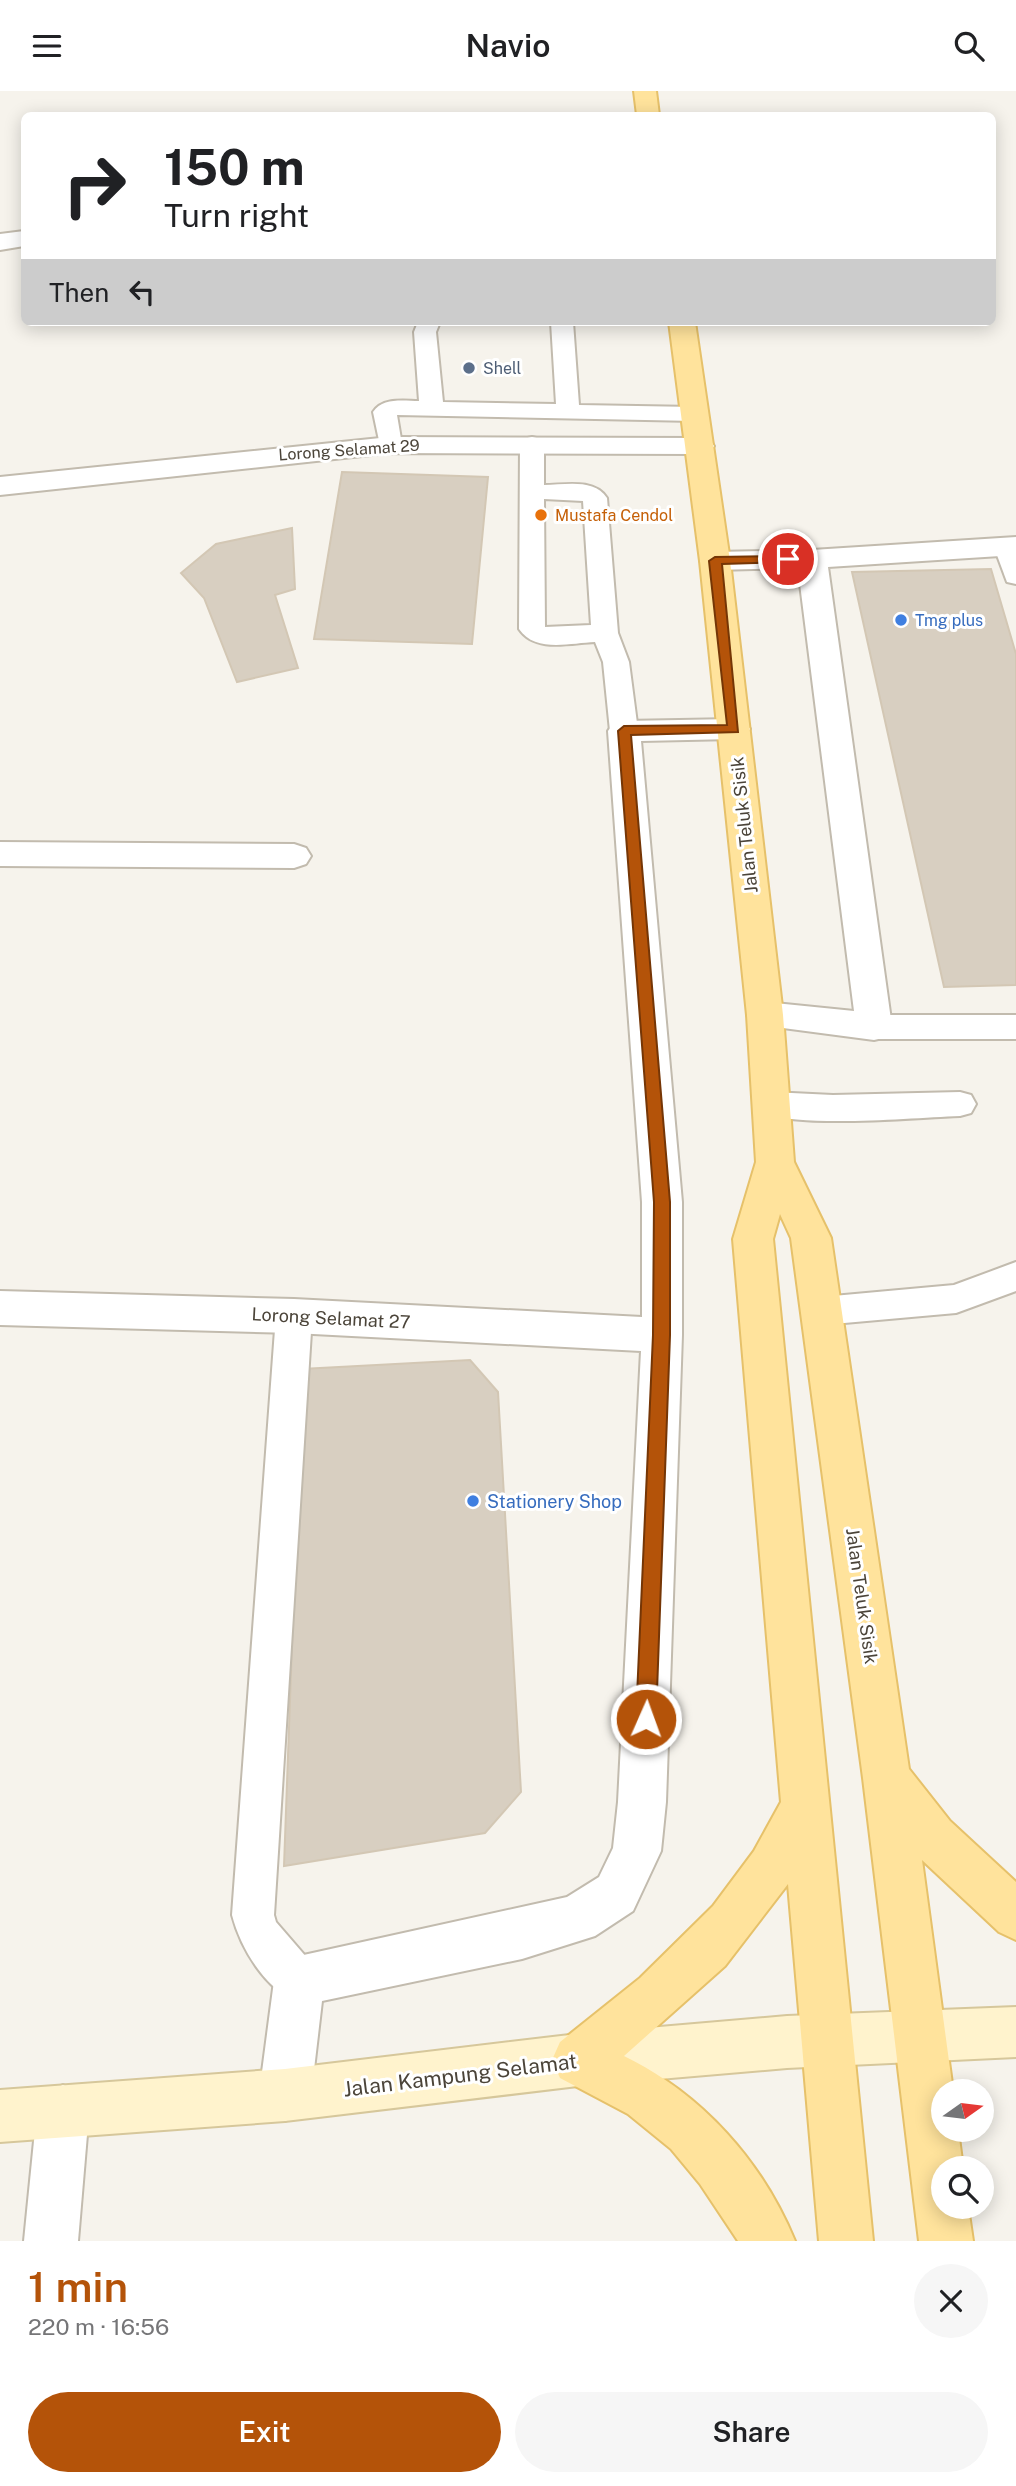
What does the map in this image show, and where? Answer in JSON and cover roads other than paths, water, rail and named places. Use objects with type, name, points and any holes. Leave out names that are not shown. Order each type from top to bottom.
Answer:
[{"type":"main road","points":[[645,91],[648,112]]},
{"type":"main road","name":"Jalan Teluk Sisik","points":[[683,326],[715,561],[765,1015],[775,1162],[753,1239],[846,2241]]},
{"type":"main road","name":"Jalan Teluk Sisik","points":[[775,1162],[811,1238],[887,1778],[947,2241]]},
{"type":"main road","points":[[887,1778],[933,1838],[1016,1916]]},
{"type":"main road","points":[[768,2241],[742,2195],[707,2151],[673,2118],[656,2102],[578,2060],[656,2000],[715,1939],[770,1869],[807,1802]]},
{"type":"street","points":[[0,242],[21,239]]},
{"type":"street","name":"Lorong Selamat 29","points":[[0,487],[390,445],[700,446]]},
{"type":"street","points":[[715,561],[812,559],[1012,547]]},
{"type":"street","points":[[765,1015],[874,1027],[812,559]]},
{"type":"street","points":[[285,2095],[299,1981],[522,1934],[578,1919],[616,1894],[637,1851],[642,1802],[662,1335],[662,1202],[624,731],[734,729]]},
{"type":"street","points":[[0,854],[295,856]]},
{"type":"street","name":"Lorong Selamat 27","points":[[0,1308],[294,1316],[662,1335]]},
{"type":"street","name":"Jalan Kampung Selamat","points":[[0,2116],[285,2095],[578,2060],[827,2039],[1016,2032]]},
{"type":"street","points":[[51,2241],[63,2111]]},
{"type":"lane","points":[[427,326],[425,332],[432,409]]},
{"type":"lane","points":[[562,326],[568,411]]},
{"type":"lane","points":[[390,445],[385,412],[388,409],[695,414]]},
{"type":"lane","points":[[532,444],[531,629],[540,636],[605,633]]},
{"type":"lane","points":[[532,492],[587,492],[595,498],[605,633],[616,662],[624,731]]},
{"type":"lane","points":[[1012,547],[1016,576]]},
{"type":"lane","points":[[874,1027],[1016,1027]]},
{"type":"lane","points":[[771,1104],[833,1107],[960,1104]]},
{"type":"lane","points":[[822,1311],[917,1305],[957,1299],[1016,1276]]},
{"type":"lane","points":[[294,1316],[253,1915],[257,1934],[299,1981]]},
{"type":"place","name":"Shell","points":[[469,368]]},
{"type":"place","name":"Mustafa Cendol","points":[[541,515]]},
{"type":"place","name":"Tmg plus","points":[[901,620]]},
{"type":"place","name":"Stationery Shop","points":[[473,1501]]}]
